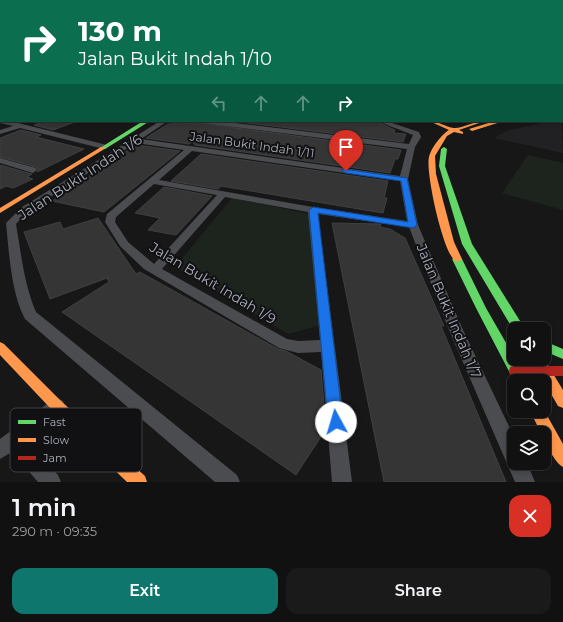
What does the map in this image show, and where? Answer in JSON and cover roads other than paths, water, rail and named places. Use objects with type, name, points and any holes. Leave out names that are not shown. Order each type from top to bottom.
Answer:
[{"type":"street","points":[[5,122],[104,147]]},
{"type":"street","points":[[0,212],[145,122]]},
{"type":"street","name":"Jalan Bukit Indah 1/6","points":[[141,408],[30,315],[26,305],[11,223],[25,209],[163,122]]},
{"type":"street","points":[[212,122],[414,142],[416,134],[383,122]]},
{"type":"street","points":[[434,122],[457,132]]},
{"type":"street","points":[[480,122],[457,132],[454,138],[444,149],[442,166],[467,244],[514,320]]},
{"type":"street","points":[[495,122],[446,135],[432,156],[432,174],[449,242],[481,308],[515,372],[563,371]]},
{"type":"street","points":[[0,132],[20,126]]},
{"type":"street","name":"Jalan Bukit Indah 1/11","points":[[119,138],[404,180]]},
{"type":"street","name":"Jalan Bukit Indah 1/7","points":[[414,142],[404,180],[413,225],[456,330],[507,443]]},
{"type":"street","name":"Jalan Bukit Indah 1/9","points":[[190,149],[111,216],[110,222],[124,244],[148,266],[284,344],[298,347],[328,346]]},
{"type":"street","points":[[0,160],[33,170]]},
{"type":"street","points":[[152,181],[313,210],[413,225]]},
{"type":"street","points":[[155,270],[224,193]]},
{"type":"street","points":[[313,210],[342,482]]},
{"type":"street","points":[[0,347],[57,406],[54,408]]},
{"type":"street","points":[[551,349],[563,354]]},
{"type":"street","points":[[541,366],[563,402]]},
{"type":"street","name":"Jalan Bukit Indah 1/6","points":[[142,409],[230,482]]},
{"type":"street","points":[[541,418],[563,459]]},
{"type":"street","points":[[519,470],[525,482]]},
{"type":"street","points":[[39,472],[51,482]]},
{"type":"street","points":[[128,472],[139,482]]}]
